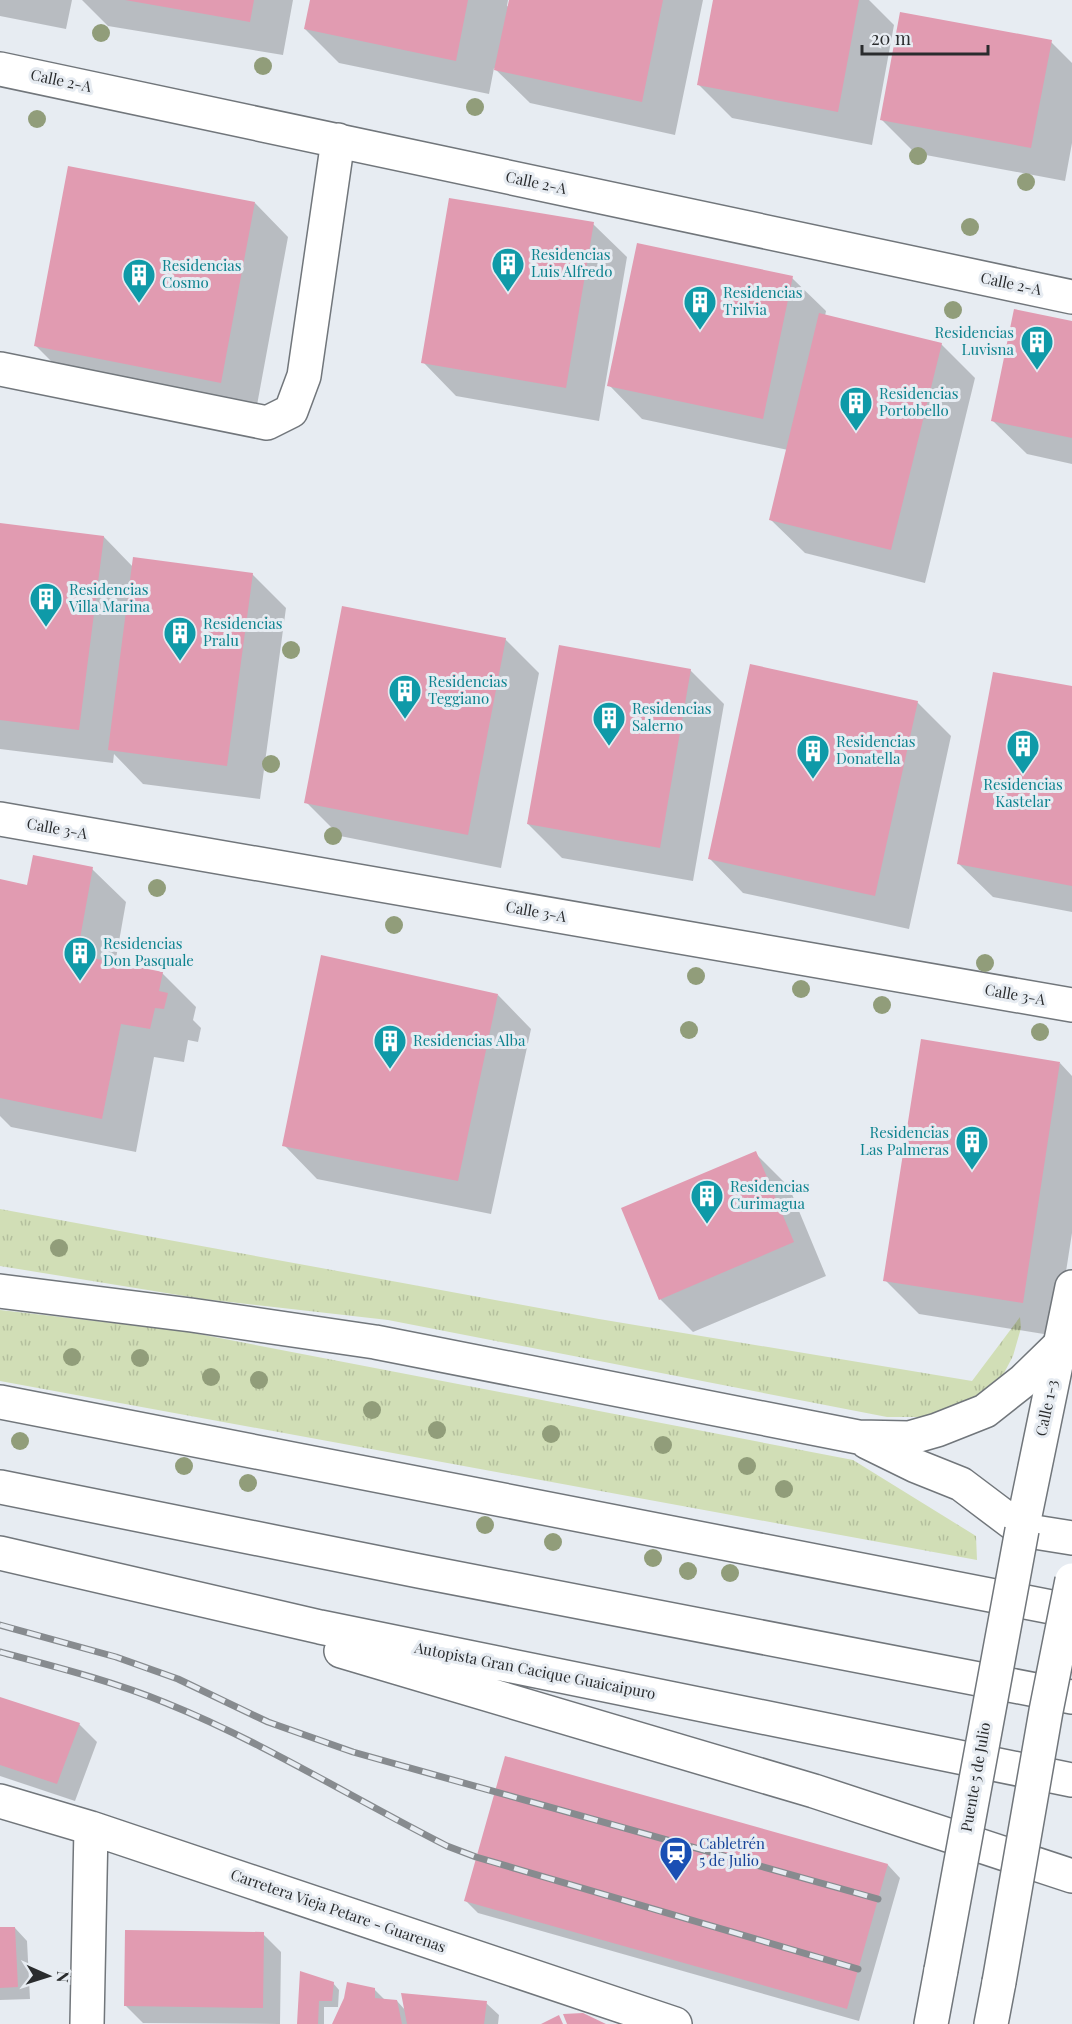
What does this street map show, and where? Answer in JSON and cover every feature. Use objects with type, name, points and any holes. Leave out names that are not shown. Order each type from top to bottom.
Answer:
[{"type":"main road","name":"Calle 2-A","points":[[0,69],[1072,297]]},
{"type":"main road","points":[[0,369],[267,423],[291,411],[304,376],[338,140]]},
{"type":"main road","name":"Calle 3-A","points":[[0,819],[1072,1005]]},
{"type":"main road","name":"Calle 1-3","points":[[1022,1530],[1072,1287]]},
{"type":"main road","points":[[0,1292],[191,1315],[375,1342],[858,1437],[909,1438],[986,1411],[1023,1381],[1061,1344]]},
{"type":"main road","points":[[0,1402],[1072,1611]]},
{"type":"main road","points":[[858,1437],[916,1466],[961,1484],[1022,1530],[1072,1538]]},
{"type":"main road","points":[[0,1487],[1072,1697]]},
{"type":"main road","name":"Puente 5 de Julio","points":[[931,2024],[1022,1530]]},
{"type":"main road","name":"Autopista Gran Cacique Guaicaipuro","points":[[0,1553],[320,1627],[1072,1780]]},
{"type":"main road","points":[[991,2024],[1046,1711],[1072,1580]]},
{"type":"main road","points":[[181,1595],[293,1637],[814,1791],[1072,1876]]},
{"type":"main road","name":"Carretera Vieja Petare - Guarenas","points":[[0,1801],[91,1828],[675,2024]]},
{"type":"main road","points":[[87,2024],[91,1828]]},
{"type":"green space","points":[[0,1209],[599,1319],[972,1381],[1020,1317],[1021,1328],[1013,1356],[1003,1375],[991,1390],[974,1402],[924,1417],[887,1417],[388,1320],[203,1299],[0,1266]]},
{"type":"green space","points":[[0,1310],[183,1331],[853,1460],[976,1536],[977,1560],[0,1381]]},
{"type":"building","points":[[125,0],[254,0],[250,22]]},
{"type":"building","points":[[310,0],[468,0],[456,61],[304,29]]},
{"type":"building","points":[[509,0],[663,0],[642,102],[494,70]]},
{"type":"building","points":[[713,0],[859,0],[838,112],[697,85]]},
{"type":"building","points":[[900,12],[1052,40],[1031,148],[880,120]]},
{"type":"building","name":"Residencias Cosmo","points":[[68,166],[255,202],[221,383],[34,346]]},
{"type":"building","name":"Residencias Luis Alfredo","points":[[449,198],[594,222],[566,388],[421,363]]},
{"type":"building","name":"Residencias Trilvia","points":[[637,243],[793,276],[763,419],[607,386]]},
{"type":"building","name":"Residencias Luvisna","points":[[1014,309],[1072,321],[1072,438],[991,421]]},
{"type":"building","name":"Residencias Portobello","points":[[819,313],[942,343],[891,550],[769,520]]},
{"type":"building","name":"Residencias Villa Marina","points":[[0,523],[104,536],[79,730],[0,720]]},
{"type":"building","name":"Residencias Pralu","points":[[133,557],[253,573],[227,766],[108,750]]},
{"type":"building","name":"Residencias Teggiano","points":[[342,606],[506,638],[468,835],[304,803]]},
{"type":"building","name":"Residencias Salerno","points":[[559,645],[691,669],[660,848],[527,824]]},
{"type":"building","name":"Residencias Donatella","points":[[750,664],[918,701],[875,896],[708,859]]},
{"type":"building","name":"Residencias Kastelar","points":[[993,672],[1072,686],[1072,886],[957,864]]},
{"type":"building","name":"Residencias Don Pasquale","points":[[33,855],[93,867],[77,955],[163,972],[159,991],[168,993],[164,1009],[155,1008],[150,1029],[121,1024],[102,1119],[0,1098],[0,879],[27,885]]},
{"type":"building","name":"Residencias Alba","points":[[321,955],[498,994],[458,1181],[282,1146]]},
{"type":"building","name":"Residencias Las Palmeras","points":[[921,1039],[1060,1062],[1023,1303],[883,1281]]},
{"type":"building","name":"Residencias Curimagua","points":[[756,1151],[794,1242],[659,1300],[621,1208]]},
{"type":"building","points":[[0,1697],[80,1723],[57,1784],[0,1765]]},
{"type":"building","name":"Cabletrén 5 de Julio","points":[[505,1756],[888,1864],[847,2009],[464,1901]]},
{"type":"building","points":[[0,1927],[15,1927],[18,1987],[0,1988]]},
{"type":"building","points":[[125,1930],[264,1932],[263,2008],[124,2006]]},
{"type":"building","points":[[300,1971],[334,1982],[332,2001],[319,2001],[318,2024],[297,2024]]},
{"type":"building","points":[[347,1982],[375,1988],[375,1998],[397,2000],[402,2024],[332,2024],[344,1998]]},
{"type":"building","points":[[401,1993],[487,2001],[484,2024],[407,2024]]},
{"type":"building","points":[[583,2013],[606,2024],[567,2024],[563,2014]]},
{"type":"building","points":[[559,2015],[563,2024],[541,2024]]},
{"type":"railway","points":[[0,1625],[116,1657],[178,1679],[268,1722],[353,1752],[878,1899]]},
{"type":"railway","points":[[0,1652],[125,1688],[202,1718],[273,1753],[447,1846],[476,1857],[858,1969]]},
{"type":"place","name":"Residencias Luis Alfredo","points":[[508,293]]},
{"type":"place","name":"Residencias Cosmo","points":[[139,304]]},
{"type":"place","name":"Residencias Trilvia","points":[[700,331]]},
{"type":"place","name":"Residencias Luvisna","points":[[1037,371]]},
{"type":"place","name":"Residencias Portobello","points":[[856,432]]},
{"type":"place","name":"Residencias Villa Marina","points":[[46,628]]},
{"type":"place","name":"Residencias Pralu","points":[[180,662]]},
{"type":"place","name":"Residencias Teggiano","points":[[405,720]]},
{"type":"place","name":"Residencias Salerno","points":[[609,747]]},
{"type":"place","name":"Residencias Kastelar","points":[[1023,775]]},
{"type":"place","name":"Residencias Donatella","points":[[813,780]]},
{"type":"place","name":"Residencias Don Pasquale","points":[[80,982]]},
{"type":"place","name":"Residencias Alba","points":[[390,1070]]},
{"type":"place","name":"Residencias Las Palmeras","points":[[972,1171]]},
{"type":"place","name":"Residencias Curimagua","points":[[707,1225]]},
{"type":"place","name":"Cabletrén 5 de Julio","points":[[676,1882]]}]
